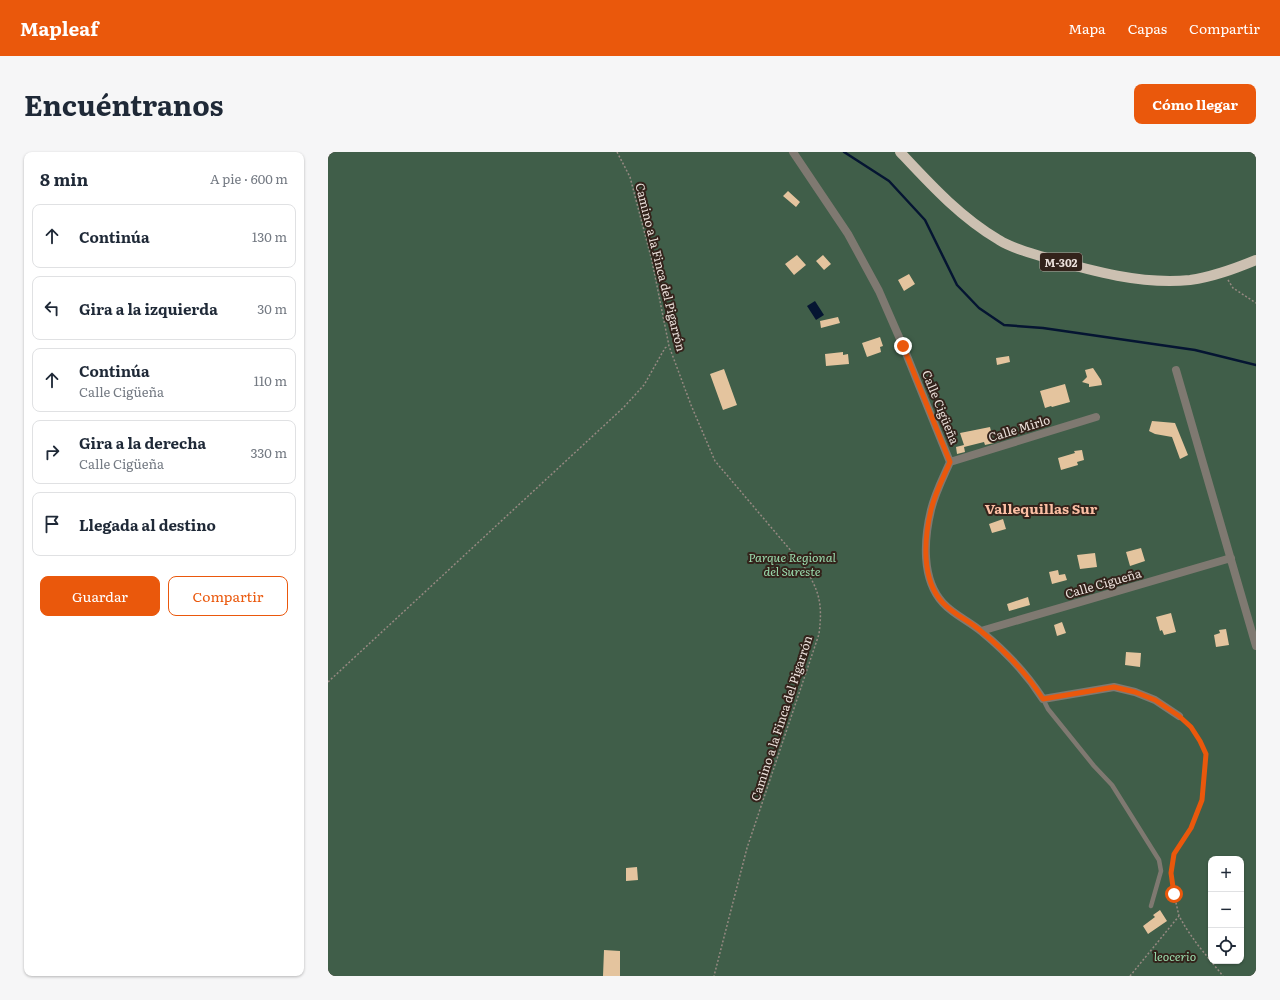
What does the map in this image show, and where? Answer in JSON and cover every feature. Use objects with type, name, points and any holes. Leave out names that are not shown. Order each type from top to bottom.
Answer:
[{"type":"main road","name":"M-302","points":[[900,152],[943,198],[963,215],[1000,241],[1028,253],[1071,265],[1133,278],[1162,281],[1190,280],[1224,274],[1256,260]]},
{"type":"street","name":"Calle Cigüeña","points":[[793,152],[848,234],[879,291],[950,462],[931,510],[927,535],[928,571],[930,582],[936,594],[943,603],[953,612],[981,631],[1013,661],[1034,685],[1043,699]]},
{"type":"street","points":[[1176,370],[1256,646]]},
{"type":"street","name":"Calle Mirlo","points":[[950,462],[1096,417]]},
{"type":"street","name":"Calle Cigueña","points":[[981,631],[1231,558]]},
{"type":"street","points":[[1043,699],[1114,687],[1135,692],[1155,700],[1179,716]]},
{"type":"lane","points":[[1043,699],[1048,709],[1094,766],[1112,785],[1159,860],[1161,871],[1151,906]]},
{"type":"path","name":"Camino a la Finca del Pigarrón","points":[[617,152],[630,177],[652,261],[669,346],[691,405],[715,462],[803,565],[814,583],[819,598],[819,634],[747,848],[714,976]]},
{"type":"path","points":[[1224,274],[1233,288],[1256,303]]},
{"type":"path","points":[[328,682],[624,407],[644,384],[665,348],[669,346]]},
{"type":"path","points":[[1179,716],[1191,727],[1206,754],[1202,800],[1194,823],[1174,854],[1171,873],[1174,894],[1179,916],[1197,944],[1223,976]]},
{"type":"path","points":[[1130,976],[1179,916]]},
{"type":"green space","name":"Parque Regional del Sureste","points":[[328,152],[1256,152],[1256,976],[328,976]]},
{"type":"water","points":[[815,301],[824,315],[816,320],[807,306]]},
{"type":"building","points":[[788,191],[800,202],[796,207],[783,196]]},
{"type":"building","points":[[797,255],[806,265],[794,275],[785,264]]},
{"type":"building","points":[[823,255],[831,264],[824,270],[816,261]]},
{"type":"building","points":[[909,274],[915,284],[904,291],[898,280]]},
{"type":"building","points":[[838,317],[840,323],[821,328],[820,321]]},
{"type":"building","points":[[880,337],[883,346],[880,347],[881,352],[867,357],[862,343]]},
{"type":"building","points":[[843,352],[843,355],[848,354],[849,364],[826,366],[825,354]]},
{"type":"building","points":[[1009,356],[1010,362],[997,365],[996,358]]},
{"type":"building","points":[[1093,368],[1101,380],[1102,385],[1089,387],[1089,384],[1082,382],[1087,377],[1085,370]]},
{"type":"building","points":[[724,369],[737,405],[723,410],[710,374]]},
{"type":"building","points":[[1065,384],[1070,402],[1045,408],[1040,391]]},
{"type":"building","points":[[1152,421],[1175,423],[1188,455],[1180,459],[1172,437],[1155,434],[1149,431]]},
{"type":"building","points":[[990,427],[994,443],[985,445],[984,442],[964,447],[965,452],[957,454],[956,447],[964,445],[960,433]]},
{"type":"building","points":[[1082,450],[1084,460],[1077,462],[1078,465],[1061,470],[1058,458],[1075,453],[1074,451]]},
{"type":"building","points":[[1003,519],[1006,529],[992,533],[989,524]]},
{"type":"building","points":[[1141,548],[1145,561],[1130,566],[1126,552]]},
{"type":"building","points":[[1095,553],[1097,567],[1080,569],[1077,555]]},
{"type":"building","points":[[1058,570],[1059,575],[1065,574],[1067,580],[1052,584],[1049,572]]},
{"type":"building","points":[[1028,597],[1030,605],[1009,611],[1007,604]]},
{"type":"building","points":[[1171,613],[1176,632],[1164,635],[1162,630],[1160,631],[1156,617]]},
{"type":"building","points":[[1062,622],[1066,633],[1057,636],[1054,625]]},
{"type":"building","points":[[1226,629],[1229,645],[1216,647],[1214,635],[1220,633],[1219,630]]},
{"type":"building","points":[[1126,652],[1141,653],[1140,667],[1125,665]]},
{"type":"building","points":[[637,867],[638,880],[626,881],[626,868]]},
{"type":"building","points":[[1160,910],[1167,921],[1148,934],[1143,926],[1155,917],[1153,915]]},
{"type":"building","points":[[604,950],[620,951],[620,976],[603,976]]},
{"type":"waterway","points":[[844,152],[889,181],[925,220],[957,285],[979,308],[1004,325],[1043,328],[1195,350],[1256,365]]},
{"type":"district","name":"Vallequillas Sur","points":[[1041,508]]},
{"type":"route","points":[[903,346],[950,462],[937,492],[928,524],[928,571],[930,582],[936,594],[953,612],[981,631],[1013,661],[1034,685],[1043,699],[1114,687],[1135,692],[1155,700],[1179,716],[1191,727],[1200,741],[1206,754],[1202,800],[1191,828],[1174,854],[1171,873],[1174,894]]},
{"type":"park label","name":"leocerio","points":[[1175,956]]}]
